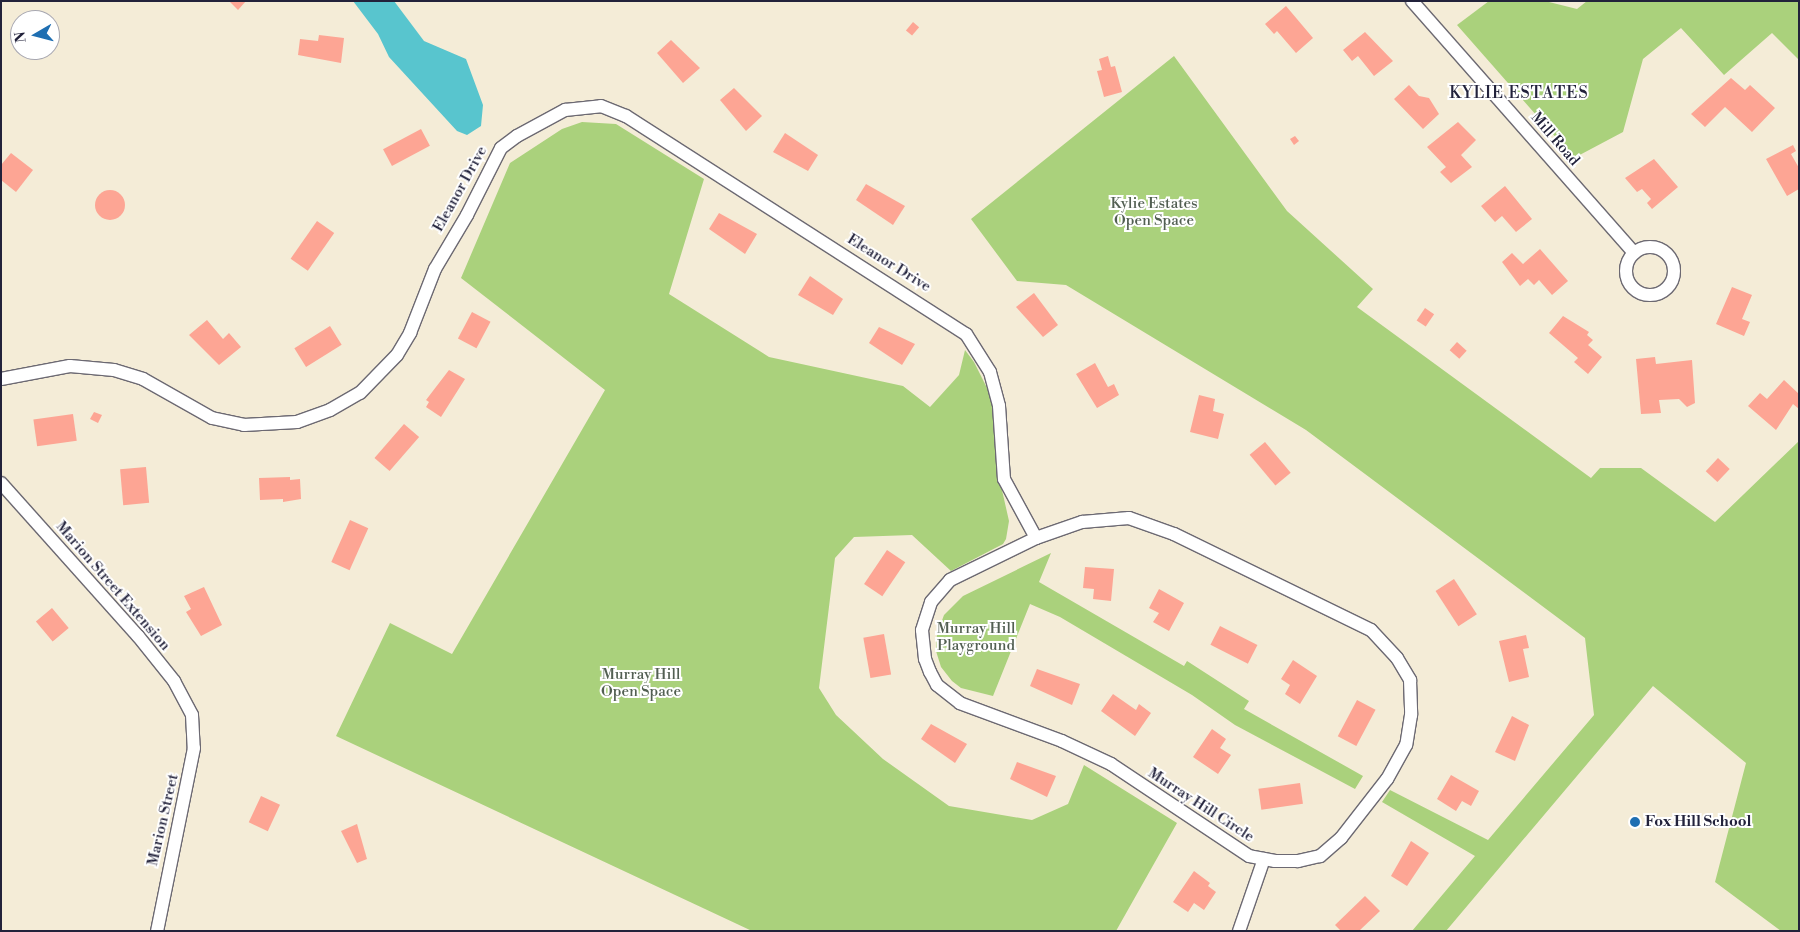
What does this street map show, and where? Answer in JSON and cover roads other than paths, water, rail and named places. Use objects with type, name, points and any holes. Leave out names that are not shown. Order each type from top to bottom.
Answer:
[{"type":"street","name":"Mill Road","points":[[1412,1],[1634,253]]},
{"type":"street","name":"Eleanor Drive","points":[[1,379],[70,366],[114,370],[143,379],[212,418],[244,425],[297,422],[330,410],[360,393],[397,355],[410,333],[434,269],[467,215],[501,148],[517,136],[564,110],[601,106],[626,116],[966,334],[990,372],[999,406],[1004,478],[1036,538]]},
{"type":"street","name":"Marion Street Extension","points":[[1,483],[138,636],[174,681],[192,715]]},
{"type":"street","name":"Murray Hill Circle","points":[[1129,518],[1174,534],[1371,630],[1397,658],[1410,680],[1411,715],[1406,745],[1386,779],[1341,838],[1320,856],[1298,861],[1264,859],[1249,856],[1111,764],[1062,741],[960,703],[938,684],[925,659],[922,630],[931,602],[950,580],[1036,538],[1082,522],[1129,518]]},
{"type":"street","name":"Marion Street","points":[[157,931],[193,757],[192,715]]},
{"type":"street","points":[[1239,931],[1264,859]]},
{"type":"water","points":[[353,1],[394,1],[424,41],[466,59],[483,105],[481,126],[467,135],[457,131],[389,57],[378,34]]},
{"type":"place","name":"Fox Hill School","points":[[1635,822]]},
{"type":"district","name":"KYLIE ESTATES","points":[[1519,93]]},
{"type":"park label","name":"Kylie Estates Open Space","points":[[1154,212]]},
{"type":"park label","name":"Murray Hill Playground","points":[[976,636]]},
{"type":"park label","name":"Murray Hill Open Space","points":[[641,682]]}]
